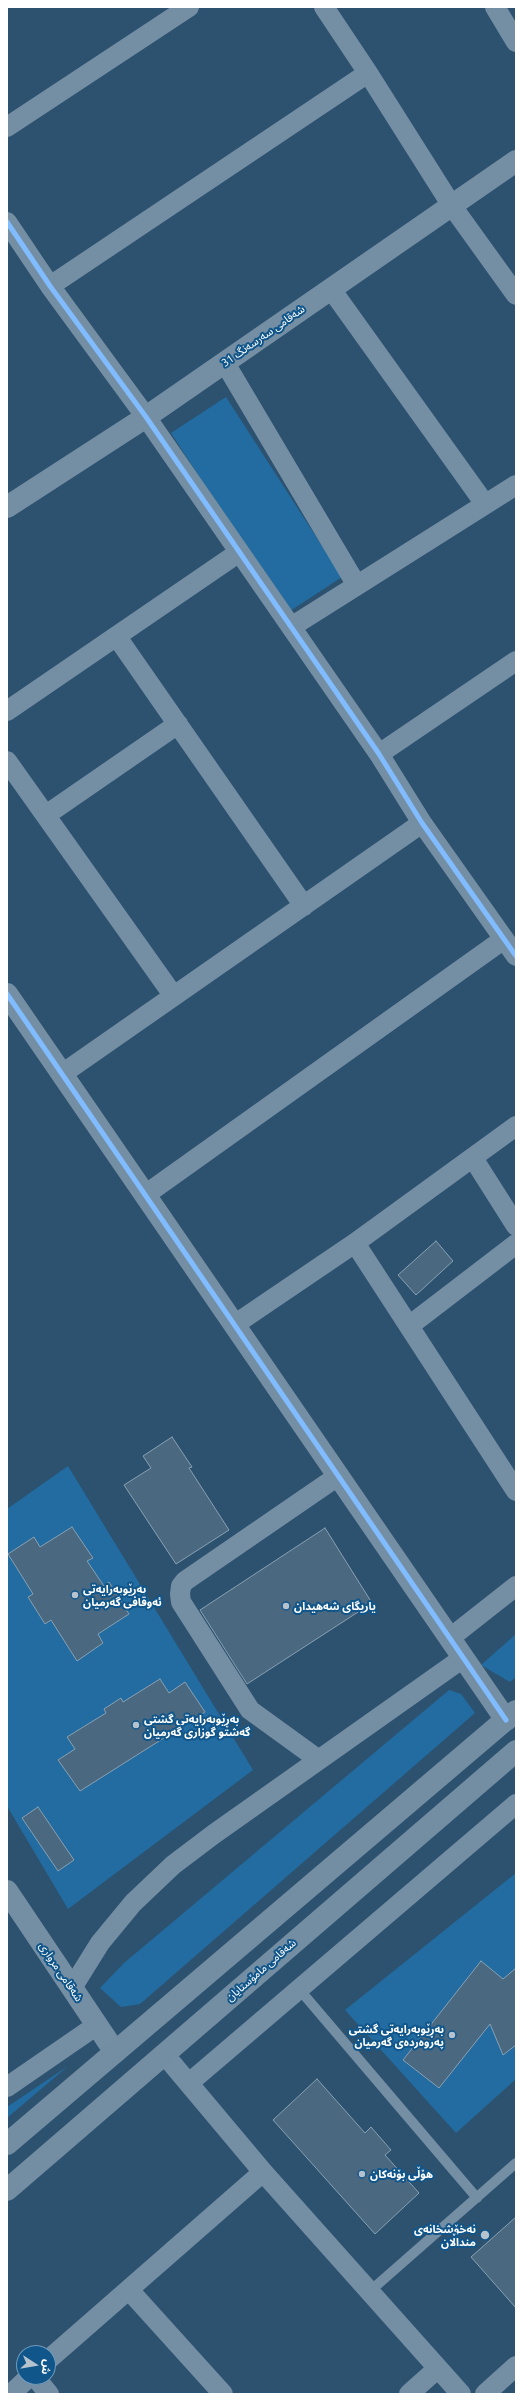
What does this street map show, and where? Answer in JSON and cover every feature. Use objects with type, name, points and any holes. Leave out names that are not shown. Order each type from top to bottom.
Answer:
[{"type":"main road","points":[[7,2144],[342,1857],[511,1716]]},
{"type":"main road","name":"شەقامی مامۆستایان","points":[[7,2190],[516,1751]]},
{"type":"main road","points":[[342,1857],[345,1871],[356,1880],[364,1881]]},
{"type":"main road","points":[[287,1904],[301,1910],[305,1915],[308,1930]]},
{"type":"street","points":[[7,127],[189,7]]},
{"type":"street","points":[[324,7],[368,73],[452,206],[516,295]]},
{"type":"street","points":[[495,7],[516,42]]},
{"type":"street","points":[[50,286],[368,73]]},
{"type":"street","name":"شەقامی سەرسەنگ 31","points":[[7,507],[146,417],[516,161]]},
{"type":"street","points":[[7,222],[50,286],[146,417],[238,553],[379,754],[422,823],[516,956]]},
{"type":"street","points":[[331,289],[485,504]]},
{"type":"street","points":[[224,363],[356,584]]},
{"type":"street","points":[[291,627],[356,584],[516,485]]},
{"type":"street","points":[[7,711],[238,553]]},
{"type":"street","points":[[117,637],[304,906]]},
{"type":"street","points":[[379,754],[516,661]]},
{"type":"street","points":[[46,815],[178,724]]},
{"type":"street","points":[[7,761],[173,995]]},
{"type":"street","points":[[62,1074],[173,995],[304,906],[422,823]]},
{"type":"street","points":[[146,1195],[504,939]]},
{"type":"street","points":[[7,994],[463,1658],[511,1716]]},
{"type":"street","points":[[234,1325],[355,1243],[516,1126]]},
{"type":"street","points":[[473,1158],[516,1226]]},
{"type":"street","points":[[355,1243],[516,1491]]},
{"type":"street","points":[[409,1326],[516,1244]]},
{"type":"street","points":[[319,1760],[250,1710],[181,1602],[180,1594],[182,1586],[186,1581],[338,1476]]},
{"type":"street","points":[[450,1638],[516,1586]]},
{"type":"street","points":[[72,1988],[100,1944],[128,1908],[173,1865],[214,1834],[463,1658]]},
{"type":"street","points":[[189,2083],[516,1804]]},
{"type":"street","name":"شەقامی مرواری","points":[[9,1897],[115,2052]]},
{"type":"street","points":[[7,2087],[97,2025]]},
{"type":"street","points":[[164,2054],[263,2172],[461,2394]]},
{"type":"street","points":[[56,2353],[263,2172]]},
{"type":"street","points":[[128,2290],[223,2394]]},
{"type":"street","points":[[485,2394],[516,2366]]},
{"type":"street","points":[[409,2394],[437,2368]]},
{"type":"street","points":[[11,2394],[21,2385]]},
{"type":"street","points":[[42,2385],[49,2394]]},
{"type":"lane","points":[[299,1989],[477,2198]]},
{"type":"lane","points":[[369,2292],[516,2164]]},
{"type":"shaded area","points":[[226,397],[342,577],[287,613],[171,433]]},
{"type":"shaded area","points":[[68,1466],[253,1770],[68,1909],[7,1806],[7,1509]]},
{"type":"shaded area","points":[[516,1634],[516,1677],[510,1682],[481,1665]]},
{"type":"shaded area","points":[[449,1690],[461,1694],[475,1713],[140,2004],[121,2007],[100,1988],[124,1963]]},
{"type":"shaded area","points":[[516,1873],[516,2079],[456,2133],[345,2010]]},
{"type":"shaded area","points":[[68,2066],[7,2118],[7,2107]]},
{"type":"building","points":[[436,1241],[453,1261],[416,1295],[398,1275]]},
{"type":"building","points":[[172,1437],[192,1467],[189,1468],[229,1530],[176,1564],[124,1485],[151,1468],[143,1456]]},
{"type":"building","name":"بەڕێوبەرایەتی ئەوقافی گەرمیان","points":[[72,1527],[93,1558],[87,1561],[104,1586],[109,1582],[129,1614],[98,1634],[103,1643],[77,1661],[51,1620],[45,1624],[28,1597],[33,1594],[8,1554],[34,1537],[40,1547]]},
{"type":"building","name":"یاریگای شەهیدان","points":[[325,1528],[372,1603],[247,1684],[200,1610]]},
{"type":"building","name":"بەڕێوبەرایەتی گشتی گەشتو گوزاری گەرمیان","points":[[160,1679],[169,1693],[185,1682],[205,1712],[80,1791],[58,1760],[75,1749],[67,1737],[106,1713],[104,1709],[121,1698],[123,1702]]},
{"type":"building","points":[[38,1807],[74,1860],[58,1871],[22,1818]]},
{"type":"building","name":"بەڕێوبەرایەتی گشتی پەروەردەی گەرمیان","points":[[481,1961],[503,1979],[516,1968],[516,2045],[503,2055],[490,2024],[439,2088],[403,2060]]},
{"type":"building","name":"هۆڵی بۆنەکان","points":[[317,2079],[365,2133],[371,2127],[391,2150],[385,2155],[419,2193],[375,2234],[273,2120]]},
{"type":"building","name":"نەخۆشخانەی منداڵان","points":[[516,2217],[516,2308],[471,2257]]},
{"type":"cycle path","points":[[7,222],[50,286],[146,417],[379,754],[422,823],[516,956]]},
{"type":"cycle path","points":[[7,994],[506,1720]]},
{"type":"place","name":"بەڕێوبەرایەتی ئەوقافی گەرمیان","points":[[75,1595]]},
{"type":"place","name":"یاریگای شەهیدان","points":[[286,1606]]},
{"type":"place","name":"بەڕێوبەرایەتی گشتی گەشتو گوزاری گەرمیان","points":[[136,1725]]},
{"type":"place","name":"بەڕێوبەرایەتی گشتی پەروەردەی گەرمیان","points":[[452,2035]]},
{"type":"place","name":"هۆڵی بۆنەکان","points":[[362,2174]]},
{"type":"place","name":"نەخۆشخانەی منداڵان","points":[[485,2235]]}]
